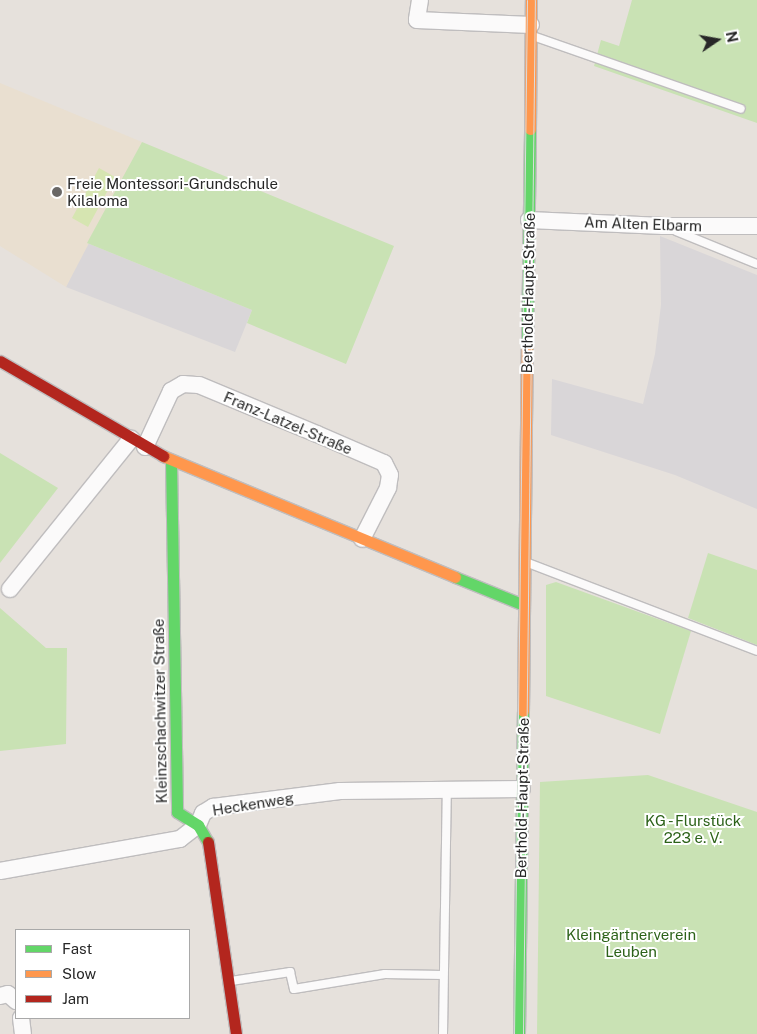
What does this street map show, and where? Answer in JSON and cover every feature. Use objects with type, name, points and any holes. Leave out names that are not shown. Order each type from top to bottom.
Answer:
[{"type":"street","points":[[420,0],[417,20],[531,30]]},
{"type":"street","name":"Berthold-Haupt-Straße","points":[[519,1034],[531,0]]},
{"type":"street","name":"Am Alten Elbarm","points":[[529,220],[663,226],[757,226]]},
{"type":"street","points":[[0,361],[138,443],[171,460],[524,605]]},
{"type":"street","name":"Franz-Latzel-Straße","points":[[10,589],[138,443],[171,391],[184,384],[191,384],[384,463],[390,475],[388,488],[362,539]]},
{"type":"street","name":"Kleinzschachwitzer Straße","points":[[171,460],[174,785],[177,812],[198,825]]},
{"type":"street","name":"Heckenweg","points":[[0,871],[180,839],[198,825],[203,813],[213,807],[340,791],[522,789]]},
{"type":"street","points":[[198,825],[208,842],[236,1034]]},
{"type":"street","points":[[0,996],[8,994],[15,1000]]},
{"type":"street","points":[[20,1019],[23,1034]]},
{"type":"lane","points":[[531,30],[741,109]]},
{"type":"lane","points":[[663,226],[757,264]]},
{"type":"lane","points":[[524,562],[757,651]]},
{"type":"lane","points":[[442,1034],[448,789]]},
{"type":"lane","points":[[229,981],[290,972],[294,989],[385,974],[443,975]]},
{"type":"shaded area","name":"Freie Montessori-Grundschule Kilaloma","points":[[0,83],[142,142],[66,287],[0,246]]},
{"type":"shaded area","points":[[660,236],[757,275],[757,509],[675,475],[551,435],[552,379],[643,404],[655,354],[661,305]]},
{"type":"shaded area","points":[[87,243],[252,310],[235,352],[66,287]]},
{"type":"green space","points":[[632,0],[757,0],[757,123],[594,66],[601,40],[619,46]]},
{"type":"green space","points":[[142,142],[394,246],[346,364],[247,323],[252,310],[87,243]]},
{"type":"green space","points":[[99,168],[115,177],[88,227],[72,218]]},
{"type":"green space","points":[[0,453],[58,488],[0,563]]},
{"type":"green space","points":[[708,553],[757,570],[757,645],[688,618]]},
{"type":"green space","points":[[556,582],[691,631],[660,734],[546,696],[546,585]]},
{"type":"green space","points":[[0,608],[46,648],[67,648],[66,744],[0,751]]},
{"type":"green space","name":"Kleingärtnerverein Leuben","points":[[648,775],[757,812],[757,1034],[537,1034],[540,782]]},
{"type":"tram line","points":[[514,1034],[527,0]]},
{"type":"tram line","points":[[523,1034],[535,0]]},
{"type":"traffic: fast","points":[[527,347],[530,129]]},
{"type":"traffic: fast","points":[[171,461],[177,812],[198,825],[208,842]]},
{"type":"traffic: fast","points":[[455,577],[524,605]]},
{"type":"traffic: fast","points":[[519,1034],[523,711]]},
{"type":"traffic: slow","points":[[530,129],[531,0]]},
{"type":"traffic: slow","points":[[523,711],[527,347]]},
{"type":"traffic: slow","points":[[163,456],[455,577]]},
{"type":"traffic: jam","points":[[0,361],[163,456]]},
{"type":"traffic: jam","points":[[208,842],[236,1034]]},
{"type":"place","name":"Freie Montessori-Grundschule Kilaloma","points":[[57,192]]},
{"type":"park label","name":"KG - Flurstück 223 e. V.","points":[[693,828]]}]
